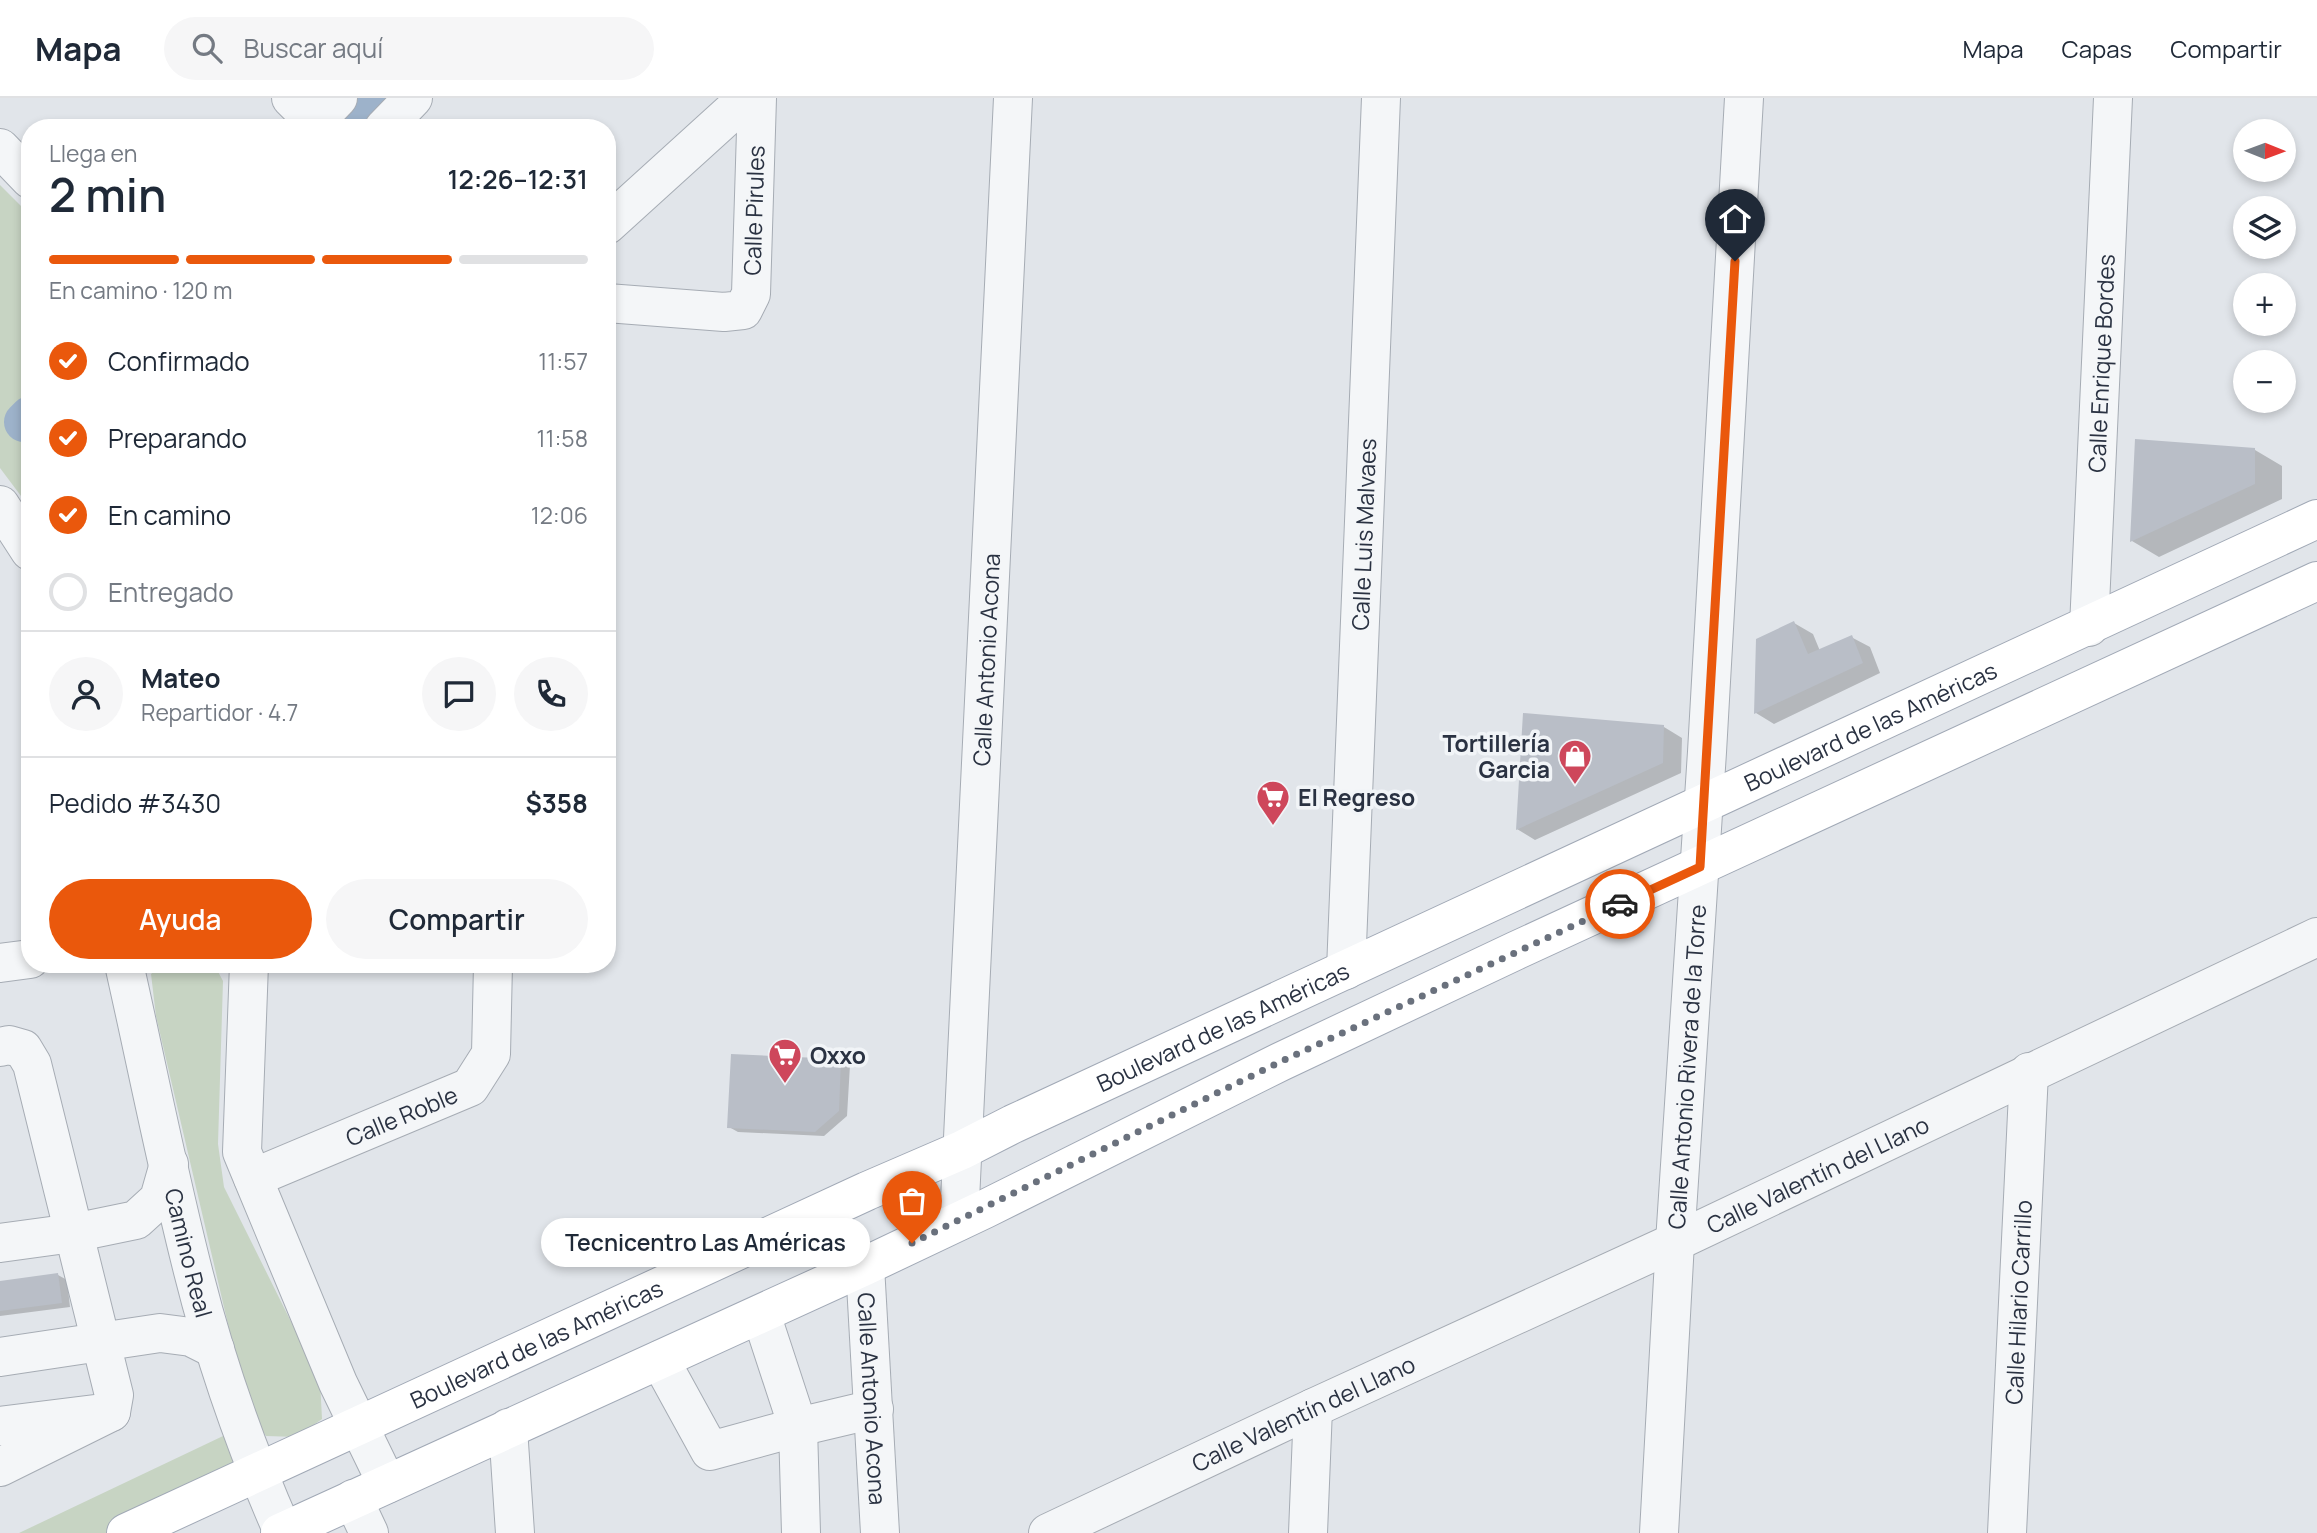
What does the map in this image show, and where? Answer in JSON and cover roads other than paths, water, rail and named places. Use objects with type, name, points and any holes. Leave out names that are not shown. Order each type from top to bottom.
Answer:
[{"type":"main road","name":"Boulevard de las Américas","points":[[126,1533],[867,1191],[962,1150],[2317,519]]},
{"type":"main road","points":[[281,1532],[369,1505],[508,1428],[865,1266],[1293,1056],[2317,581]]},
{"type":"street","points":[[393,119],[413,98]]},
{"type":"street","name":"Calle Pirules","points":[[616,217],[747,98]]},
{"type":"street","name":"Calle Pirules","points":[[616,304],[724,312],[743,310],[751,294],[757,98]]},
{"type":"street","name":"Calle Antonio Acona","points":[[960,1221],[1013,98]]},
{"type":"street","name":"Calle Luis Malvaes","points":[[1346,970],[1381,98]]},
{"type":"street","name":"Calle Antonio Rivera de la Torre","points":[[1659,1533],[1744,98]]},
{"type":"street","name":"Calle Enrique Bordes","points":[[2088,626],[2113,98]]},
{"type":"street","points":[[0,148],[21,170]]},
{"type":"street","points":[[0,505],[21,537]]},
{"type":"street","name":"Calle Valentín del Llano","points":[[1048,1533],[1093,1523],[1313,1408],[1675,1242],[2317,937]]},
{"type":"street","points":[[0,962],[21,959]]},
{"type":"street","name":"Camino Real","points":[[126,973],[193,1270],[215,1349],[257,1473],[281,1532]]},
{"type":"street","points":[[249,973],[242,1152],[358,1427],[369,1505]]},
{"type":"street","name":"Calle Roble","points":[[253,1178],[470,1087],[491,1054],[493,973]]},
{"type":"street","points":[[0,1047],[9,1045],[23,1049],[32,1064],[114,1395],[111,1412]]},
{"type":"street","name":"Calle Hilario Carrillo","points":[[2007,1533],[2029,1072]]},
{"type":"street","points":[[0,1243],[73,1233],[136,1220],[159,1199],[169,1164]]},
{"type":"street","name":"Calle Antonio Acona","points":[[865,1266],[880,1533]]},
{"type":"street","points":[[761,1314],[798,1427],[801,1533]]},
{"type":"street","points":[[0,1357],[160,1333],[191,1337],[215,1349]]},
{"type":"street","points":[[660,1360],[710,1451],[874,1409]]},
{"type":"street","points":[[1308,1533],[1313,1408]]},
{"type":"street","points":[[0,1426],[111,1412]]},
{"type":"street","points":[[0,1467],[111,1412]]},
{"type":"street","points":[[508,1428],[514,1533]]},
{"type":"waterway","points":[[346,119],[366,98]]},
{"type":"place","name":"Tortillería Garcia","points":[[1575,786]]},
{"type":"place","name":"El Regreso","points":[[1273,827]]},
{"type":"place","name":"Oxxo","points":[[785,1085]]},
{"type":"place","name":"Tecnicentro Las Américas","points":[[912,1243]]}]
